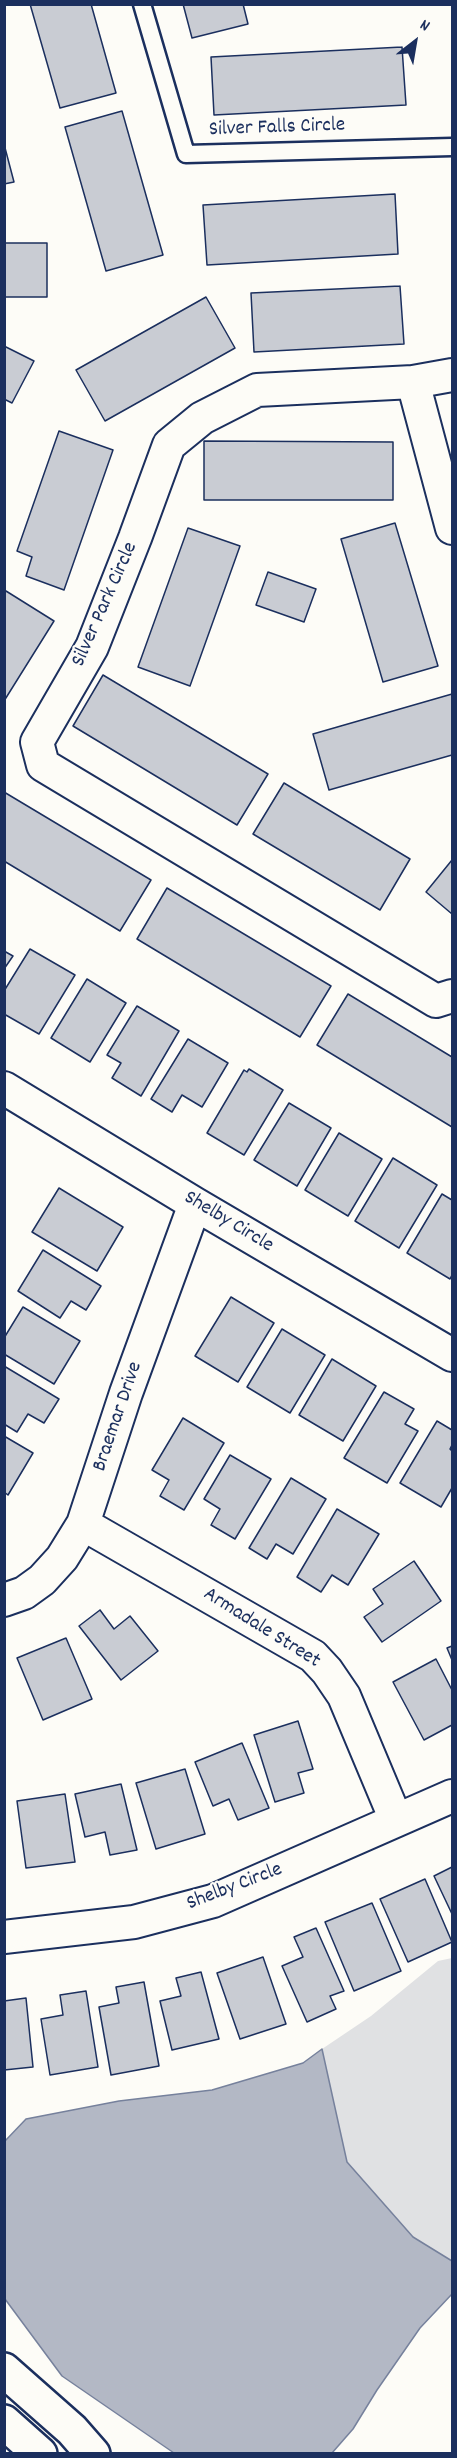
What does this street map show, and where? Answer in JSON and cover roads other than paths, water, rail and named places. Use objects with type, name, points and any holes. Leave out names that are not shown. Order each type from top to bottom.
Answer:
[{"type":"street","name":"Silver Park Circle","points":[[453,375],[413,382],[256,390],[202,418],[170,445],[92,646],[37,742],[43,765],[435,1001],[453,996]]},
{"type":"street","points":[[413,382],[453,528]]},
{"type":"street","name":"Shelby Circle","points":[[4,1088],[453,1355]]},
{"type":"street","name":"Braemar Drive","points":[[4,1600],[24,1593],[42,1580],[62,1558],[83,1524],[126,1393],[195,1203]]},
{"type":"street","name":"Armadale Street","points":[[83,1524],[313,1656],[327,1671],[344,1696],[396,1820]]},
{"type":"street","name":"Shelby Circle","points":[[4,1937],[134,1922],[213,1901],[453,1796]]},
{"type":"street","points":[[4,2370],[72,2430],[93,2454]]},
{"type":"street","points":[[4,2422],[40,2454]]},
{"type":"lane","name":"Silver Falls Circle","points":[[142,4],[186,154],[453,147]]}]
